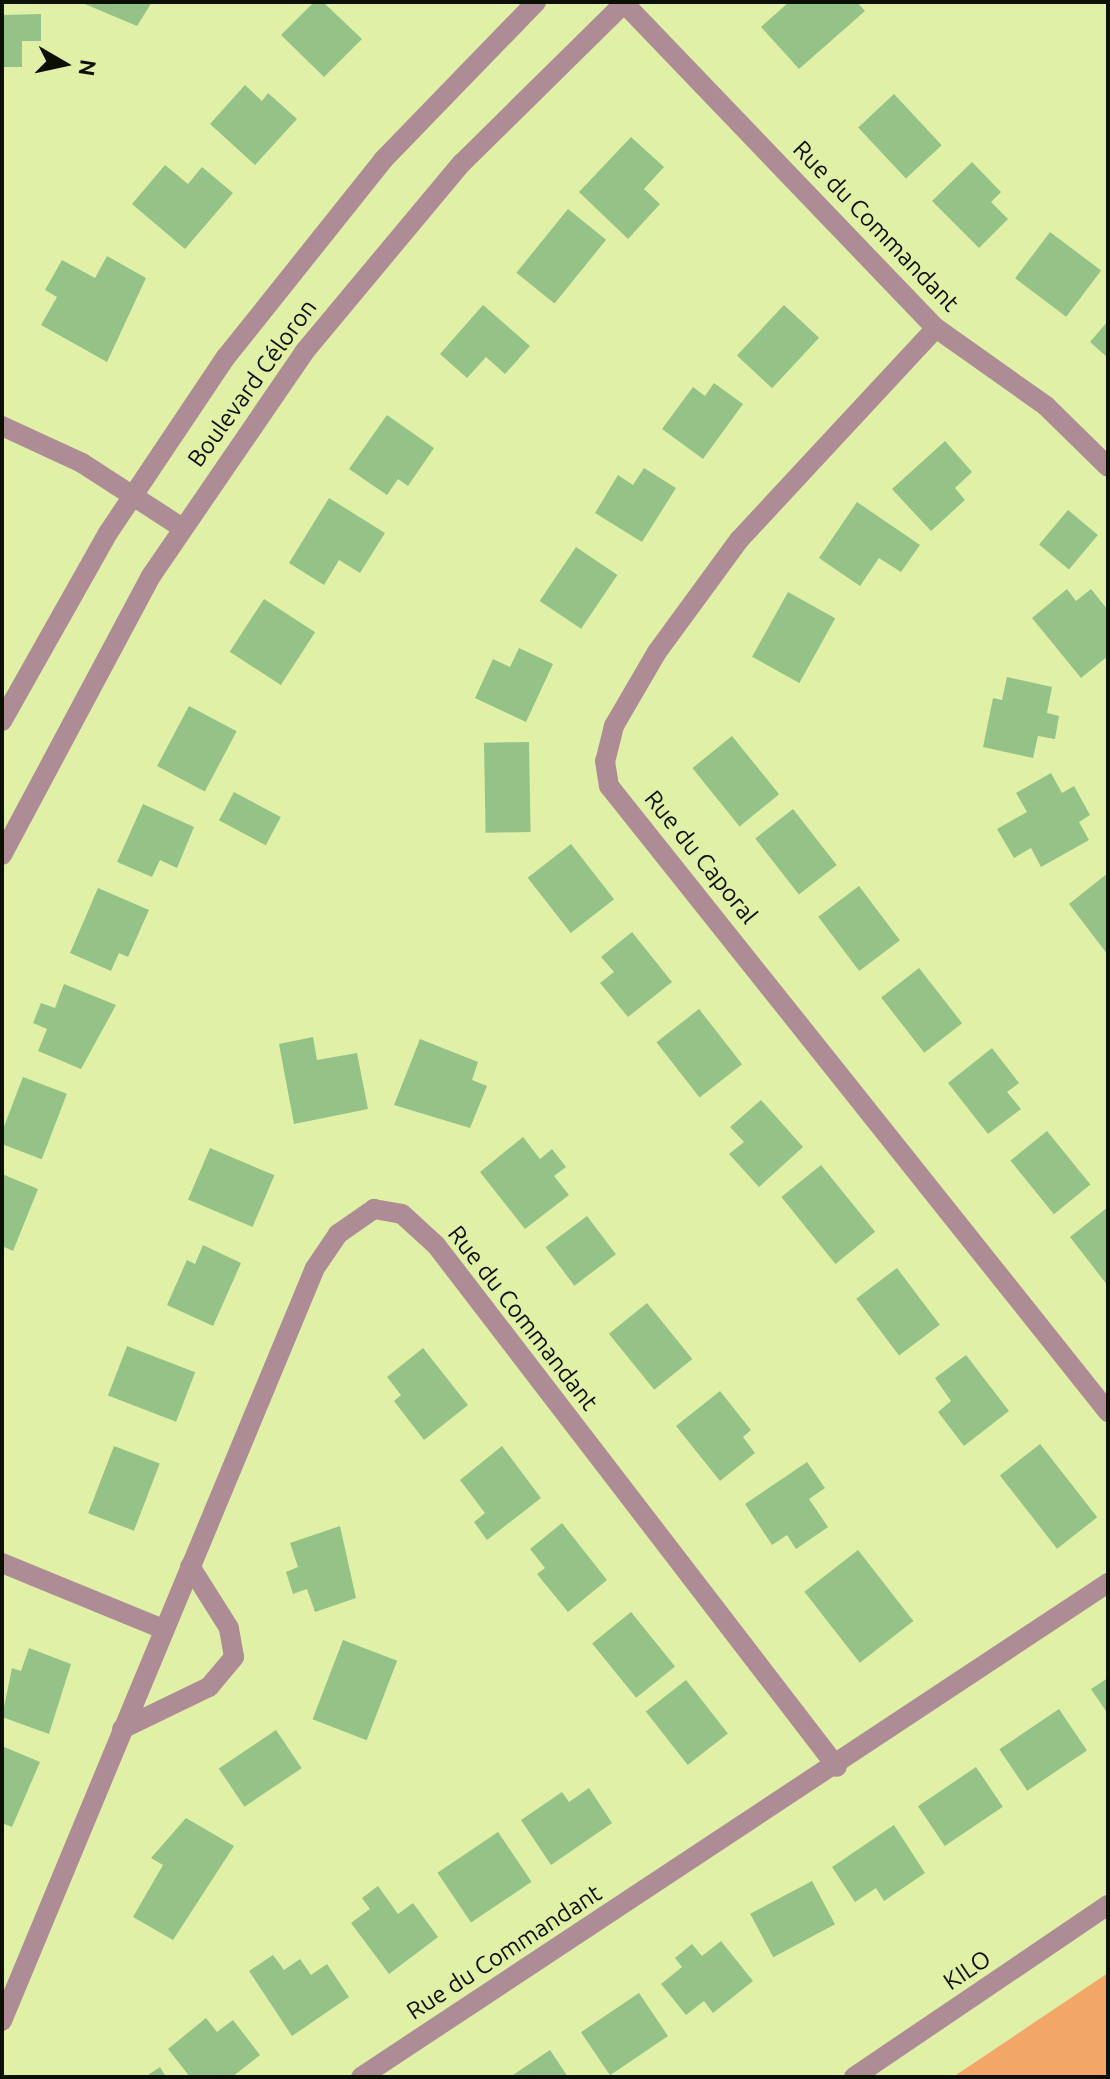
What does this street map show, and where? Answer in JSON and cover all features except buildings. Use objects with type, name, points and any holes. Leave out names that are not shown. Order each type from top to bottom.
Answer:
[{"type":"street","name":"Boulevard Céloron","points":[[2,721],[131,495],[218,368],[338,215],[536,2]]},
{"type":"street","name":"Boulevard Céloron","points":[[2,855],[72,714],[181,527],[305,351],[426,203],[624,2]]},
{"type":"street","name":"Rue du Commandant","points":[[624,2],[936,328],[1046,406],[1108,467]]},
{"type":"street","name":"Rue du Caporal","points":[[936,328],[739,540],[657,652],[614,726],[605,761],[609,786],[1108,1412]]},
{"type":"street","points":[[2,426],[131,495],[181,527]]},
{"type":"street","name":"Rue du Commandant","points":[[2,2021],[315,1268],[359,1217],[374,1209],[402,1214],[436,1245],[837,1767]]},
{"type":"street","points":[[2,1563],[163,1629]]},
{"type":"street","points":[[122,1729],[209,1687],[234,1657],[229,1628],[190,1566]]},
{"type":"street","name":"Rue du Commandant","points":[[361,2077],[837,1767],[1108,1583]]},
{"type":"street","name":"KILO","points":[[854,2077],[1108,1905]]},
{"type":"shaded area","points":[[1108,1973],[1108,2077],[953,2077]]}]
